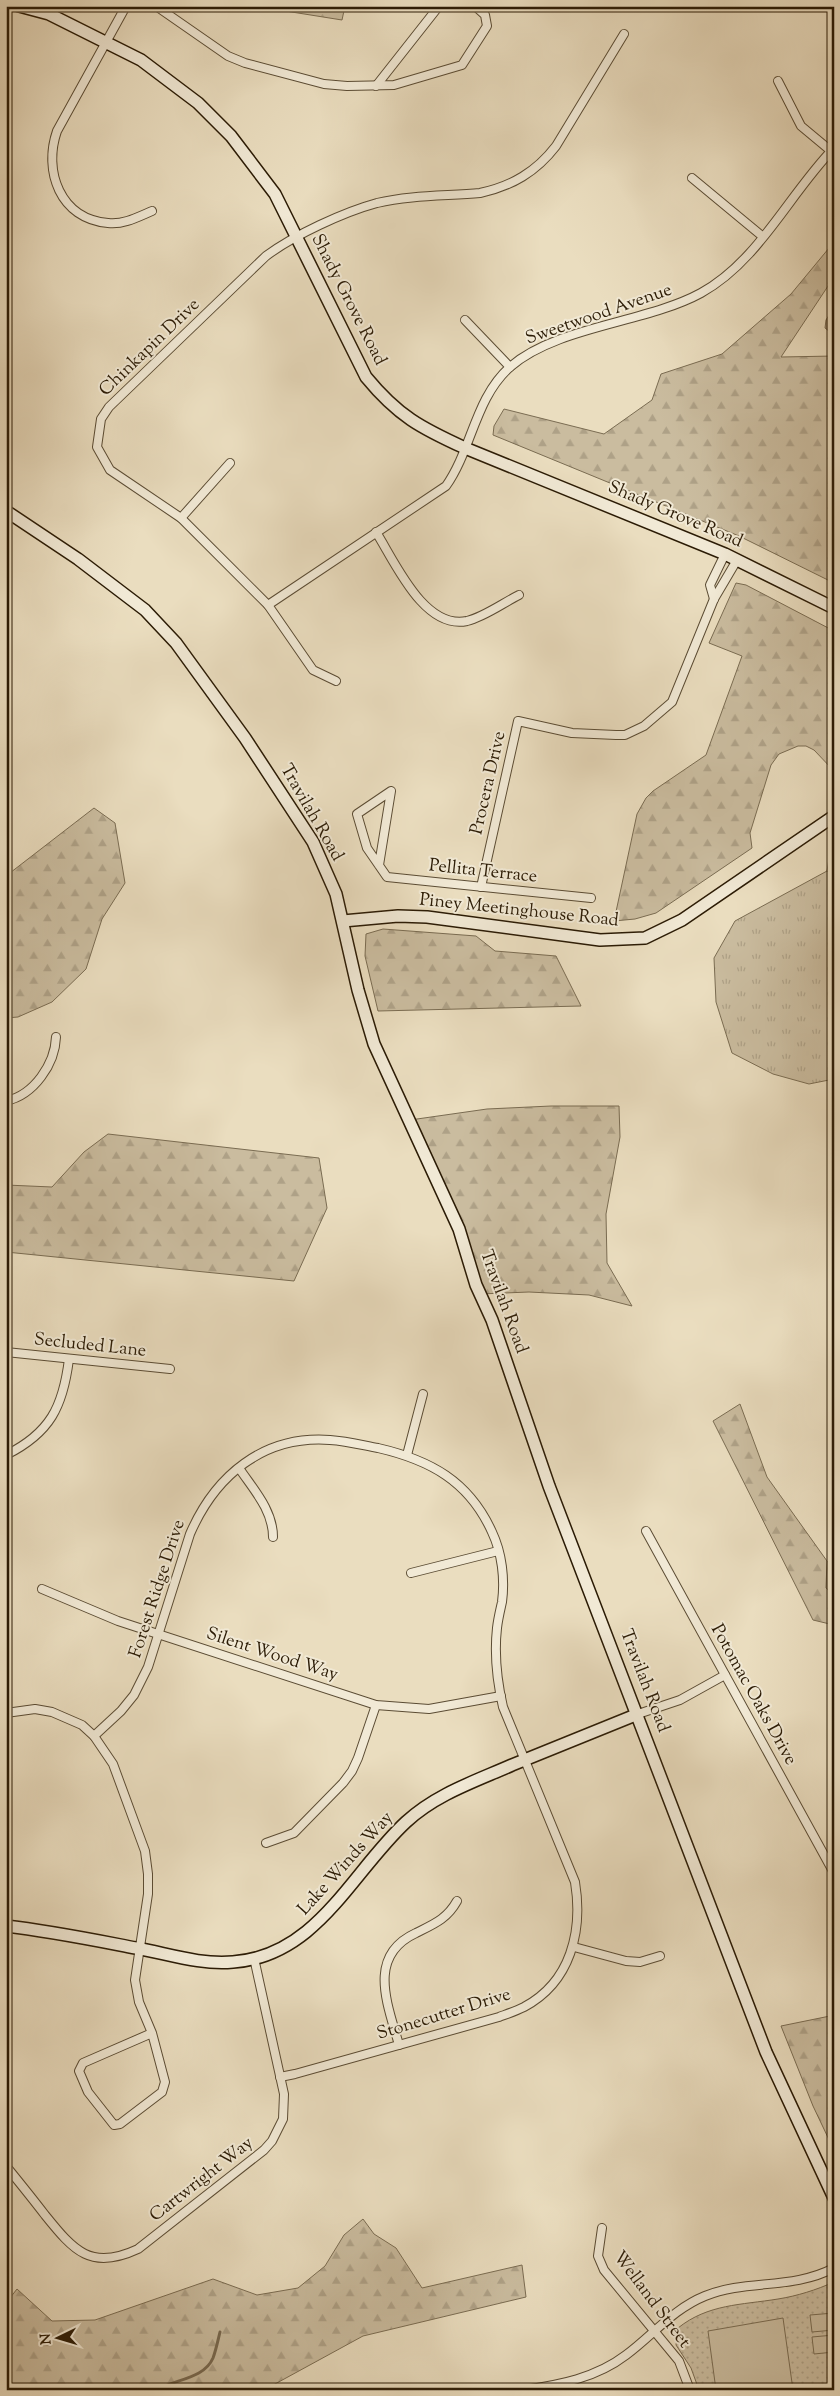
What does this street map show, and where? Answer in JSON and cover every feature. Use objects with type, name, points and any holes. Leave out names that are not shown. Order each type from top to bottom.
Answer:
[{"type":"main road","name":"Shady Grove Road","points":[[19,6],[45,10],[141,60],[198,102],[232,136],[275,194],[356,360],[376,389],[394,408],[418,426],[465,448],[724,554],[834,608]]},
{"type":"main road","name":"Travilah Road","points":[[6,511],[122,591],[145,610],[176,643],[245,738],[313,842],[336,894],[358,990],[371,1036],[459,1229],[476,1285],[492,1320],[549,1486],[776,2076],[834,2198]]},
{"type":"main road","name":"Piney Meetinghouse Road","points":[[343,921],[398,916],[427,917],[600,940],[634,940],[645,938],[682,920],[834,816]]},
{"type":"main road","name":"Lake Winds Way","points":[[6,1926],[138,1948],[180,1958],[212,1962],[234,1962],[254,1958],[284,1948],[314,1927],[386,1842],[407,1821],[427,1806],[459,1788],[638,1714]]},
{"type":"street","points":[[126,6],[57,131],[52,144],[52,174],[57,189],[74,208],[97,222],[109,224],[122,222],[152,211]]},
{"type":"street","points":[[156,6],[220,52],[237,60],[324,84],[347,86],[400,84],[462,65],[487,26],[485,15],[475,6]]},
{"type":"street","points":[[376,86],[440,6]]},
{"type":"street","name":"Chinkapin Drive","points":[[336,682],[313,670],[268,604],[181,518],[110,470],[97,447],[97,434],[101,419],[109,407],[266,256],[297,237],[344,215],[378,203],[480,193],[510,185],[524,177],[546,159],[556,146],[624,34]]},
{"type":"street","points":[[778,81],[801,126],[832,149]]},
{"type":"street","name":"Sweetwood Avenue","points":[[268,604],[446,486],[465,448],[486,398],[510,367],[522,358],[553,343],[668,306],[700,293],[729,273],[762,236],[832,149]]},
{"type":"street","points":[[692,178],[762,236]]},
{"type":"street","points":[[465,320],[510,367]]},
{"type":"street","points":[[181,518],[230,463]]},
{"type":"street","points":[[376,532],[420,601],[429,611],[442,618],[454,621],[467,620],[519,595]]},
{"type":"street","name":"Procera Drive","points":[[714,599],[710,585],[724,554]]},
{"type":"street","name":"Procera Drive","points":[[481,887],[518,721],[572,733],[616,735],[635,731],[644,726],[672,702],[714,599],[737,560]]},
{"type":"street","name":"Pellita Terrace","points":[[378,865],[391,791],[357,814],[367,848],[378,865],[387,877],[592,898]]},
{"type":"street","points":[[6,1101],[12,1100],[36,1084],[51,1061],[56,1048],[56,1037]]},
{"type":"street","name":"Secluded Lane","points":[[6,1352],[170,1369]]},
{"type":"street","points":[[6,1455],[26,1445],[46,1427],[59,1406],[66,1384],[68,1359]]},
{"type":"street","points":[[407,1455],[422,1394]]},
{"type":"street","name":"Forest Ridge Drive","points":[[94,1736],[121,1711],[134,1695],[148,1667],[190,1534],[198,1514],[216,1488],[238,1468],[259,1454],[278,1446],[310,1440],[350,1442],[407,1455],[430,1465],[463,1488],[482,1513],[493,1533],[503,1583],[495,1655],[501,1696],[503,1707],[526,1760]]},
{"type":"street","points":[[238,1468],[269,1512],[273,1525],[273,1537]]},
{"type":"street","name":"Potomac Oaks Drive","points":[[646,1531],[834,1873]]},
{"type":"street","points":[[411,1573],[498,1551]]},
{"type":"street","name":"Silent Wood Way","points":[[42,1589],[118,1621],[376,1705],[429,1709],[501,1696]]},
{"type":"street","points":[[638,1714],[680,1700],[725,1675]]},
{"type":"street","points":[[266,1843],[294,1833],[348,1777],[358,1758],[376,1705]]},
{"type":"street","points":[[6,1713],[35,1709],[52,1712],[82,1725],[94,1736],[113,1764],[144,1852],[148,1874],[148,1894],[134,1980],[139,2002],[152,2033],[165,2082],[162,2092],[120,2124],[114,2125],[88,2092],[79,2071],[83,2063],[152,2033]]},
{"type":"street","name":"Stonecutter Drive","points":[[280,2077],[499,2017],[524,2007],[556,1980],[574,1946],[578,1928],[579,1906],[575,1882],[526,1760]]},
{"type":"street","points":[[399,2045],[384,1990],[383,1977],[390,1957],[396,1946],[407,1937],[442,1921],[450,1913],[457,1900]]},
{"type":"street","points":[[574,1946],[626,1961],[640,1962],[660,1956]]},
{"type":"street","name":"Cartwright Way","points":[[6,2166],[68,2244],[89,2256],[119,2258],[138,2249],[264,2150],[272,2141],[283,2119],[284,2094],[254,1958]]},
{"type":"street","name":"Welland Street","points":[[602,2228],[598,2256],[604,2270],[679,2361],[690,2390]]},
{"type":"street","points":[[523,2390],[560,2385],[589,2375],[626,2356],[653,2330],[683,2307],[706,2296],[723,2291],[800,2281],[834,2268]]},
{"type":"green space","points":[[254,6],[345,6],[342,20]]},
{"type":"green space","points":[[834,242],[834,277],[781,357],[834,356],[834,583],[739,536],[493,435],[494,426],[504,409],[604,434],[652,400],[661,374],[722,354],[791,294]]},
{"type":"green space","points":[[736,583],[746,585],[834,631],[834,771],[814,750],[806,746],[798,746],[779,754],[771,765],[750,833],[752,848],[656,913],[635,919],[614,921],[637,814],[646,798],[653,791],[706,755],[742,656],[709,643]]},
{"type":"green space","points":[[94,808],[115,823],[125,883],[102,919],[86,969],[52,1002],[18,1017],[6,1018],[6,876]]},
{"type":"green space","points":[[834,844],[834,876],[827,871],[831,846]]},
{"type":"green space","points":[[827,871],[834,876],[834,1079],[809,1084],[773,1074],[732,1053],[716,1002],[714,958],[735,921]]},
{"type":"green space","points":[[383,929],[476,936],[495,951],[556,956],[581,1006],[378,1011],[365,956],[366,934]]},
{"type":"green space","points":[[551,1106],[619,1106],[620,1137],[606,1214],[607,1263],[632,1306],[589,1295],[529,1292],[480,1294],[410,1120],[487,1109]]},
{"type":"green space","points":[[108,1134],[319,1158],[327,1208],[294,1281],[6,1252],[6,1185],[52,1187],[84,1152]]},
{"type":"green space","points":[[740,1404],[767,1477],[827,1561],[826,1588],[834,1595],[834,1625],[813,1620],[713,1421]]},
{"type":"green space","points":[[827,1561],[834,1569],[834,1595],[826,1588]]},
{"type":"green space","points":[[834,2016],[834,2145],[832,2146],[813,2106],[781,2026]]},
{"type":"green space","points":[[363,2219],[374,2234],[396,2248],[422,2288],[522,2265],[526,2297],[363,2336],[264,2390],[6,2390],[6,2303],[17,2289],[52,2321],[95,2320],[213,2279],[257,2295],[298,2288],[325,2266],[344,2235]]},
{"type":"green space","points":[[834,2282],[834,2390],[699,2390],[691,2368],[676,2345],[678,2328],[689,2320],[713,2310],[738,2304],[792,2296]]},
{"type":"green space","points":[[834,2313],[834,2330],[812,2332],[810,2315]]},
{"type":"green space","points":[[783,2318],[793,2390],[716,2390],[708,2331]]},
{"type":"green space","points":[[834,2335],[834,2352],[814,2354],[812,2337]]},
{"type":"shaded area","points":[[834,307],[834,335],[825,328],[826,320]]},
{"type":"waterway","points":[[157,2390],[188,2378],[209,2365],[213,2358],[220,2332]]}]
